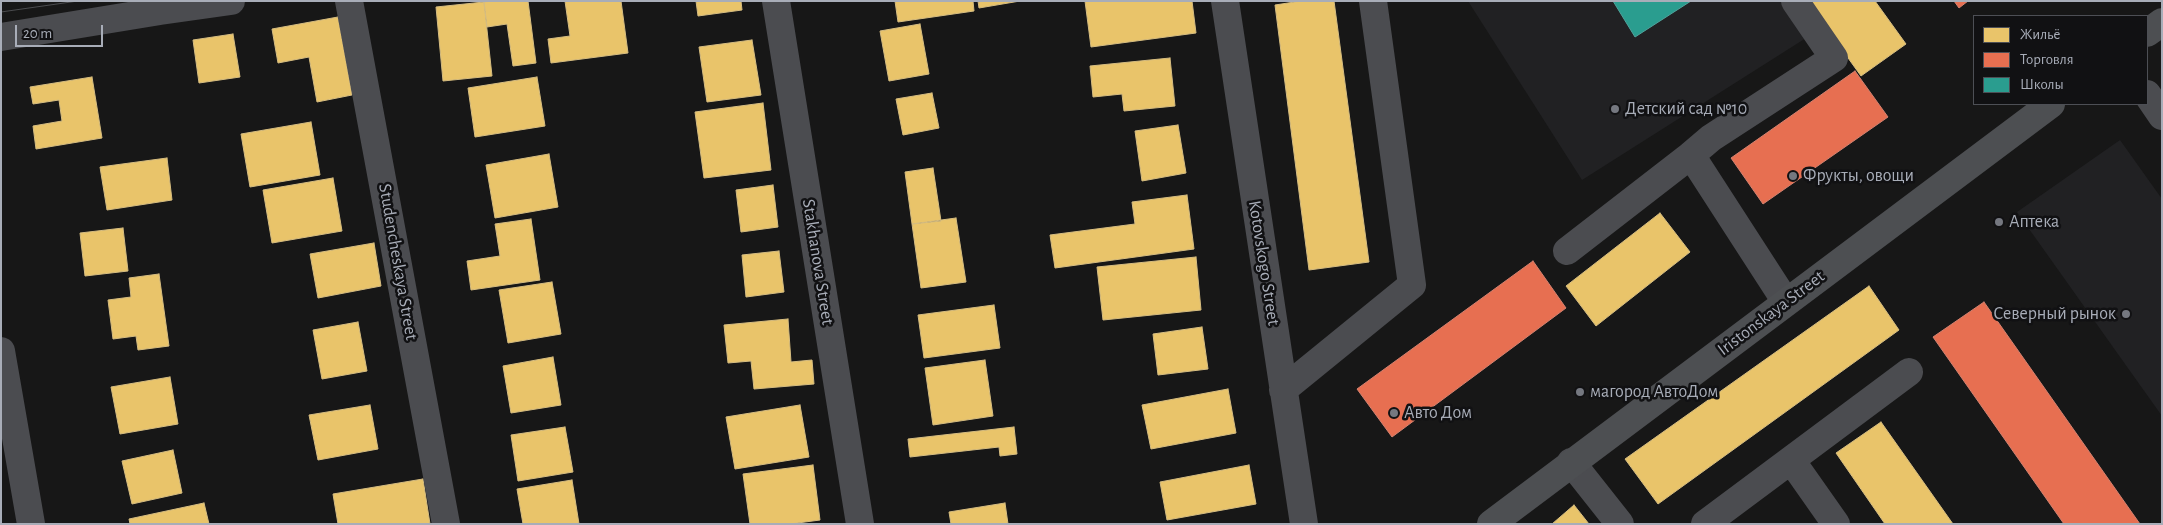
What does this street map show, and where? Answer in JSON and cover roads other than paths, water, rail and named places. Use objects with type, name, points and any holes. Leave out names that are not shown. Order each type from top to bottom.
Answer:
[{"type":"main road","points":[[2148,32],[2162,22]]},
{"type":"main road","name":"Iristonskaya Street","points":[[1490,524],[2050,105]]},
{"type":"street","points":[[1,37],[159,6],[231,1]]},
{"type":"street","name":"Studencheskaya Street","points":[[349,1],[446,524]]},
{"type":"street","name":"Stakhanova Street","points":[[776,1],[860,524]]},
{"type":"street","name":"Kotovskogo Street","points":[[1225,1],[1304,524]]},
{"type":"street","points":[[1283,390],[1412,285],[1373,1]]},
{"type":"street","points":[[1567,251],[1711,138],[1834,58],[1795,1]]},
{"type":"street","points":[[2148,95],[2162,116]]},
{"type":"street","points":[[1691,155],[1786,302]]},
{"type":"street","points":[[1,351],[31,524]]},
{"type":"street","points":[[1706,524],[1909,372]]},
{"type":"street","points":[[1791,460],[1836,524]]},
{"type":"street","points":[[1571,462],[1620,524]]},
{"type":"tram line","points":[[1,12],[78,1]]},
{"type":"place","name":"Детский сад №10","points":[[1615,109]]},
{"type":"place","name":"Фрукты, овощи","points":[[1793,176]]},
{"type":"place","name":"Аптека","points":[[1999,222]]},
{"type":"place","name":"Северный рынок","points":[[2126,314]]},
{"type":"place","name":"магород АвтоДом","points":[[1580,392]]},
{"type":"place","name":"Авто Дом","points":[[1394,413]]}]
